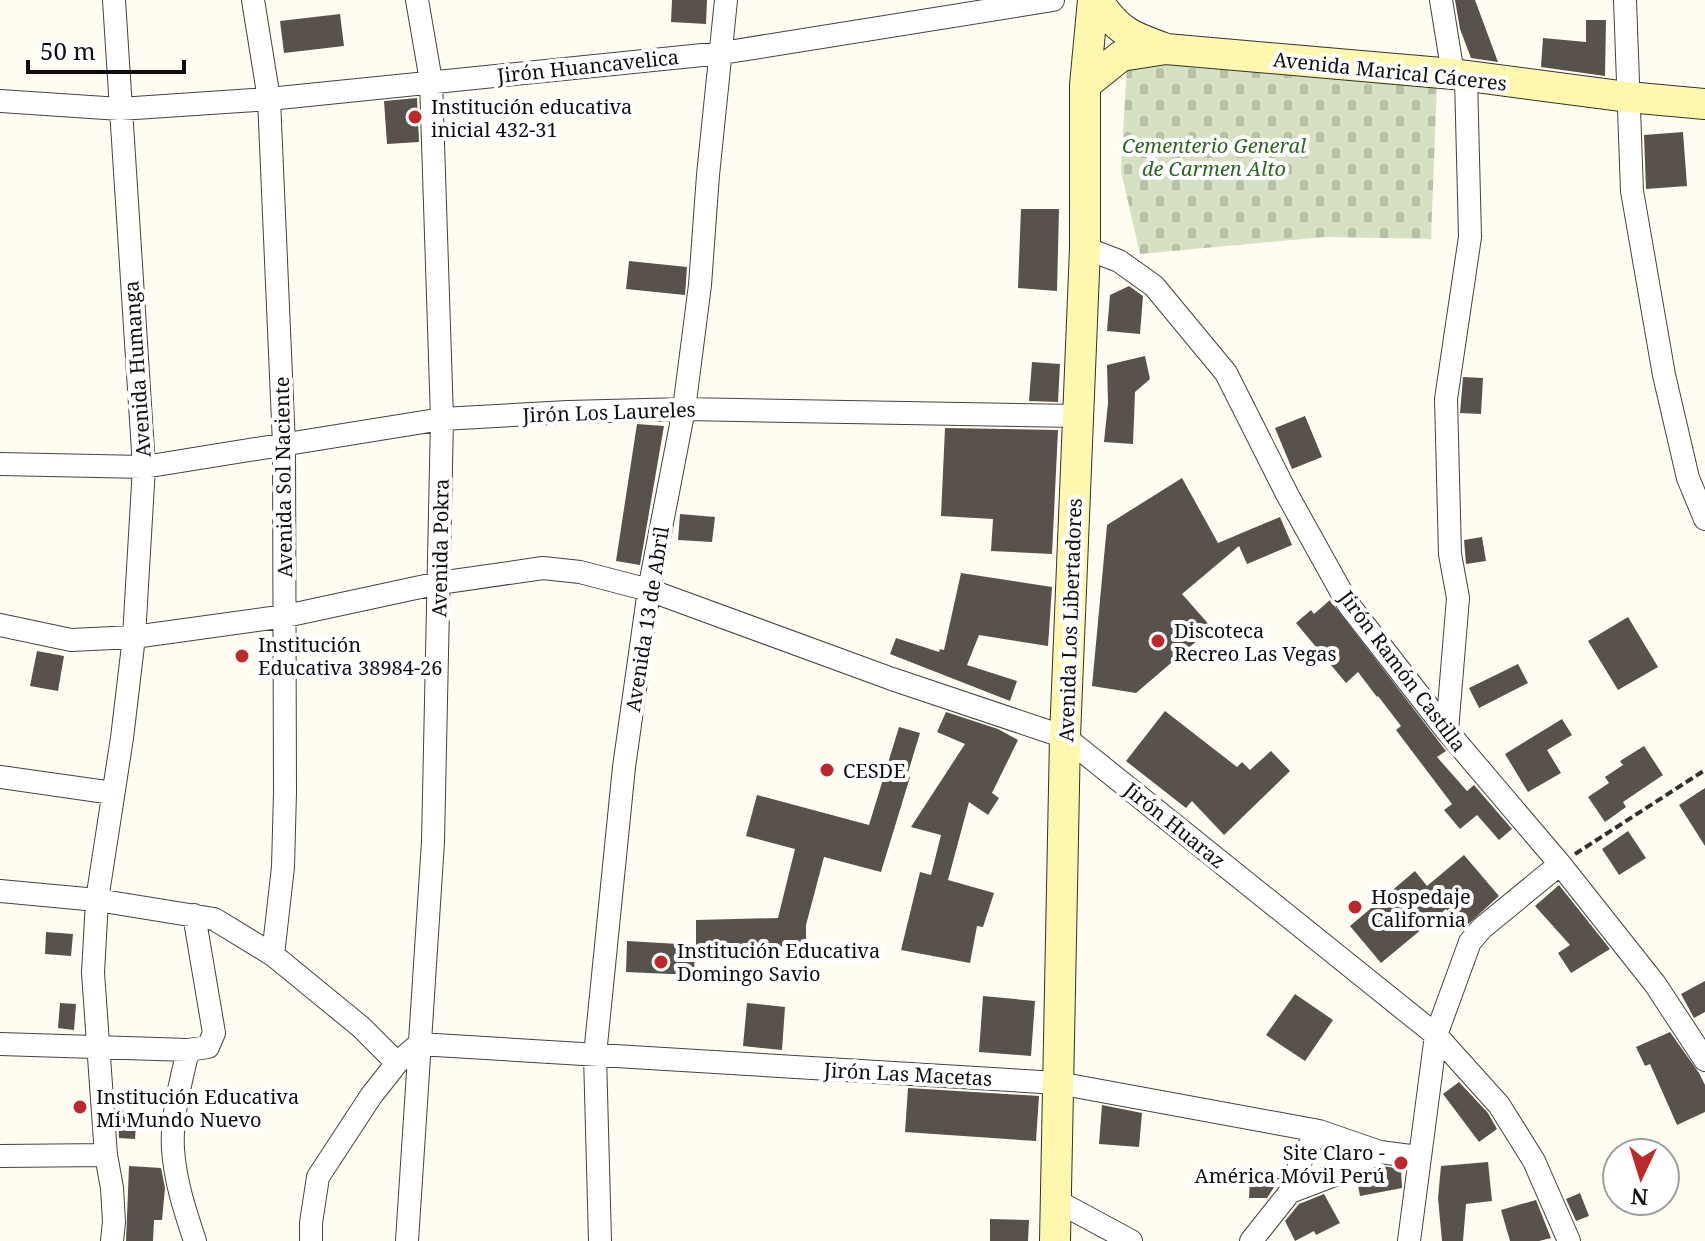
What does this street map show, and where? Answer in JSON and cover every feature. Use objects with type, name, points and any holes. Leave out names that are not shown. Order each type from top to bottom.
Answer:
[{"type":"street","name":"Avenida Humanga","points":[[112,1241],[112,1188],[106,1155],[93,973],[97,900],[134,637],[144,467],[114,0]]},
{"type":"street","name":"Avenida Sol Naciente","points":[[253,0],[269,99],[284,445],[286,616],[283,867],[273,955]]},
{"type":"street","name":"Avenida Pokra","points":[[407,1241],[433,842],[442,419],[431,81],[417,0]]},
{"type":"street","name":"Avenida 13 de Abril","points":[[600,1241],[595,1055],[624,767],[649,590],[684,409],[700,285],[726,0]]},
{"type":"street","name":"Jirón Huancavelica","points":[[0,101],[120,109],[269,99],[722,53],[1053,0]]},
{"type":"street","points":[[1095,0],[1128,35],[1166,49]]},
{"type":"street","name":"Avenida Los Libertadores","points":[[1055,1241],[1065,737],[1085,248],[1085,85],[1095,0]]},
{"type":"street","points":[[1441,0],[1460,76],[1470,237],[1446,399],[1450,554],[1458,598],[1447,731]]},
{"type":"street","points":[[1625,0],[1632,191],[1664,375],[1688,478],[1705,519]]},
{"type":"street","name":"Avenida Marical Cáceres","points":[[1085,85],[1121,56],[1166,49],[1460,76],[1705,104]]},
{"type":"street","name":"Jirón Ramón Castilla","points":[[1085,248],[1119,261],[1154,286],[1226,373],[1288,496],[1348,604],[1447,731],[1560,864],[1655,984],[1705,1060]]},
{"type":"street","name":"Jirón Los Laureles","points":[[0,464],[144,467],[442,419],[684,409],[1079,416]]},
{"type":"street","name":"Jirón Huaraz","points":[[0,625],[71,640],[134,637],[286,616],[439,583],[543,568],[580,572],[649,590],[892,679],[1065,737],[1436,1035],[1499,1105],[1534,1161],[1569,1241]]},
{"type":"street","points":[[0,777],[113,793]]},
{"type":"street","points":[[1409,1241],[1436,1035],[1470,942],[1560,864]]},
{"type":"street","points":[[0,891],[97,900],[214,919],[273,955],[361,1027],[397,1063]]},
{"type":"street","points":[[0,1044],[188,1050],[208,1047],[214,1033],[194,915]]},
{"type":"street","points":[[311,1241],[318,1177],[371,1096],[397,1063],[419,1044]]},
{"type":"street","name":"Jirón Las Macetas","points":[[419,1044],[1058,1083],[1319,1131],[1380,1152],[1418,1157]]},
{"type":"street","points":[[188,1050],[176,1102],[173,1147],[179,1191],[195,1241]]},
{"type":"street","points":[[1251,1241],[1290,1192],[1303,1155],[1319,1131]]},
{"type":"street","points":[[1290,1192],[1340,1173],[1380,1152]]},
{"type":"street","points":[[0,1156],[106,1155]]},
{"type":"street","points":[[1055,1200],[1131,1241]]},
{"type":"path","points":[[1560,864],[1705,770]]},
{"type":"green space","name":"Cementerio General de Carmen Alto","points":[[1127,62],[1246,68],[1437,84],[1431,239],[1325,237],[1140,254],[1121,171]]},
{"type":"building","points":[[672,0],[707,0],[706,24],[671,22]]},
{"type":"building","points":[[1455,0],[1475,0],[1498,62],[1471,58],[1460,29]]},
{"type":"building","points":[[340,14],[344,46],[284,53],[280,21]]},
{"type":"building","points":[[1586,20],[1606,20],[1605,76],[1541,67],[1543,38],[1586,42]]},
{"type":"building","points":[[417,98],[419,142],[387,144],[384,101]]},
{"type":"building","points":[[1683,132],[1687,186],[1646,189],[1644,135]]},
{"type":"building","points":[[1021,209],[1059,209],[1057,291],[1018,288]]},
{"type":"building","points":[[629,261],[687,267],[685,295],[626,289]]},
{"type":"building","points":[[1129,286],[1143,296],[1140,334],[1107,331],[1110,295]]},
{"type":"building","points":[[1145,356],[1150,379],[1135,392],[1133,444],[1104,442],[1108,403],[1107,365]]},
{"type":"building","points":[[1032,362],[1060,364],[1058,402],[1029,401]]},
{"type":"building","points":[[1463,377],[1483,378],[1481,414],[1460,413]]},
{"type":"building","points":[[1305,416],[1322,457],[1292,469],[1275,428]]},
{"type":"building","points":[[637,424],[664,426],[640,565],[616,561]]},
{"type":"building","points":[[945,428],[1058,430],[1052,554],[991,551],[993,519],[941,516]]},
{"type":"building","points":[[1182,478],[1218,543],[1280,517],[1292,545],[1247,564],[1239,546],[1182,594],[1212,628],[1136,693],[1092,686],[1107,525]]},
{"type":"building","points":[[680,514],[715,517],[712,542],[678,540]]},
{"type":"building","points":[[1482,537],[1486,561],[1466,564],[1464,540]]},
{"type":"building","points":[[961,573],[1052,587],[1048,646],[979,635],[967,665],[1017,681],[1010,701],[890,654],[896,638],[939,652],[940,649],[944,650]]},
{"type":"building","points":[[1330,600],[1446,751],[1437,757],[1467,791],[1474,785],[1512,829],[1499,840],[1477,815],[1460,829],[1444,810],[1452,804],[1396,730],[1401,726],[1378,696],[1358,672],[1346,683],[1296,623],[1311,610],[1314,614]]},
{"type":"building","points":[[1628,617],[1658,667],[1618,690],[1588,641]]},
{"type":"building","points":[[37,651],[64,656],[58,691],[30,686]]},
{"type":"building","points":[[1518,664],[1528,683],[1479,708],[1469,688]]},
{"type":"building","points":[[1165,711],[1237,767],[1242,762],[1250,770],[1271,751],[1290,771],[1224,835],[1192,801],[1186,808],[1126,761]]},
{"type":"building","points":[[946,712],[998,729],[1018,740],[992,793],[999,798],[988,815],[969,802],[948,880],[994,893],[983,927],[977,926],[970,963],[901,950],[920,872],[931,875],[941,835],[911,827],[965,744],[937,732]]},
{"type":"building","points":[[1562,719],[1572,735],[1547,750],[1561,773],[1528,792],[1505,754]]},
{"type":"building","points":[[899,727],[920,733],[881,872],[824,857],[806,925],[806,946],[696,948],[696,920],[778,918],[795,849],[746,836],[757,795],[869,825]]},
{"type":"building","points":[[1644,746],[1663,775],[1623,802],[1626,807],[1605,822],[1588,797],[1609,783],[1605,777],[1623,765],[1620,761]]},
{"type":"building","points":[[1705,788],[1705,846],[1679,805]]},
{"type":"building","points":[[1628,831],[1646,858],[1619,875],[1602,849]]},
{"type":"building","points":[[1464,855],[1499,896],[1463,929],[1446,909],[1381,963],[1350,926],[1415,871],[1427,886]]},
{"type":"building","points":[[1559,885],[1610,949],[1571,973],[1558,953],[1570,945],[1535,906]]},
{"type":"building","points":[[46,932],[73,934],[71,956],[45,954]]},
{"type":"building","points":[[627,941],[695,945],[694,975],[626,972]]},
{"type":"building","points":[[1705,981],[1705,1012],[1694,1018],[1681,994]]},
{"type":"building","points":[[1295,994],[1333,1020],[1305,1061],[1266,1035]]},
{"type":"building","points":[[983,996],[1035,1001],[1031,1056],[979,1052]]},
{"type":"building","points":[[60,1003],[76,1004],[74,1030],[58,1028]]},
{"type":"building","points":[[747,1003],[785,1007],[782,1050],[743,1046]]},
{"type":"building","points":[[1670,1032],[1705,1085],[1705,1112],[1677,1125],[1650,1064],[1645,1066],[1636,1047]]},
{"type":"building","points":[[1459,1082],[1488,1113],[1497,1129],[1479,1142],[1443,1094]]},
{"type":"building","points":[[908,1088],[1039,1096],[1036,1141],[905,1132]]},
{"type":"building","points":[[1102,1105],[1142,1113],[1139,1147],[1099,1144]]},
{"type":"building","points":[[118,1110],[137,1112],[135,1139],[119,1138]]},
{"type":"building","points":[[1488,1162],[1492,1201],[1466,1204],[1463,1241],[1442,1241],[1438,1198],[1441,1166]]},
{"type":"building","points":[[129,1166],[161,1168],[165,1188],[162,1220],[154,1220],[153,1241],[126,1241]]},
{"type":"building","points":[[1383,1166],[1401,1169],[1402,1188],[1360,1196],[1357,1180]]},
{"type":"building","points":[[1250,1177],[1280,1178],[1267,1198],[1249,1198]]},
{"type":"building","points":[[1580,1193],[1589,1216],[1576,1221],[1566,1199]]},
{"type":"building","points":[[1324,1194],[1340,1223],[1295,1241],[1285,1221],[1299,1204]]},
{"type":"building","points":[[1536,1200],[1551,1238],[1510,1241],[1501,1210]]},
{"type":"building","points":[[990,1219],[1029,1220],[1028,1241],[990,1241]]},
{"type":"place","name":"Institución educativa inicial 432-31","points":[[415,117]]},
{"type":"place","name":"Discoteca Recreo Las Vegas","points":[[1158,641]]},
{"type":"place","name":"Institución Educativa 38984-26","points":[[242,656]]},
{"type":"place","name":"CESDE","points":[[827,770]]},
{"type":"place","name":"Hospedaje California","points":[[1355,907]]},
{"type":"place","name":"Institución Educativa Domingo Savio","points":[[661,962]]},
{"type":"place","name":"Institución Educativa Mi Mundo Nuevo","points":[[80,1107]]},
{"type":"place","name":"Site Claro - América Móvil Perú","points":[[1401,1163]]}]
